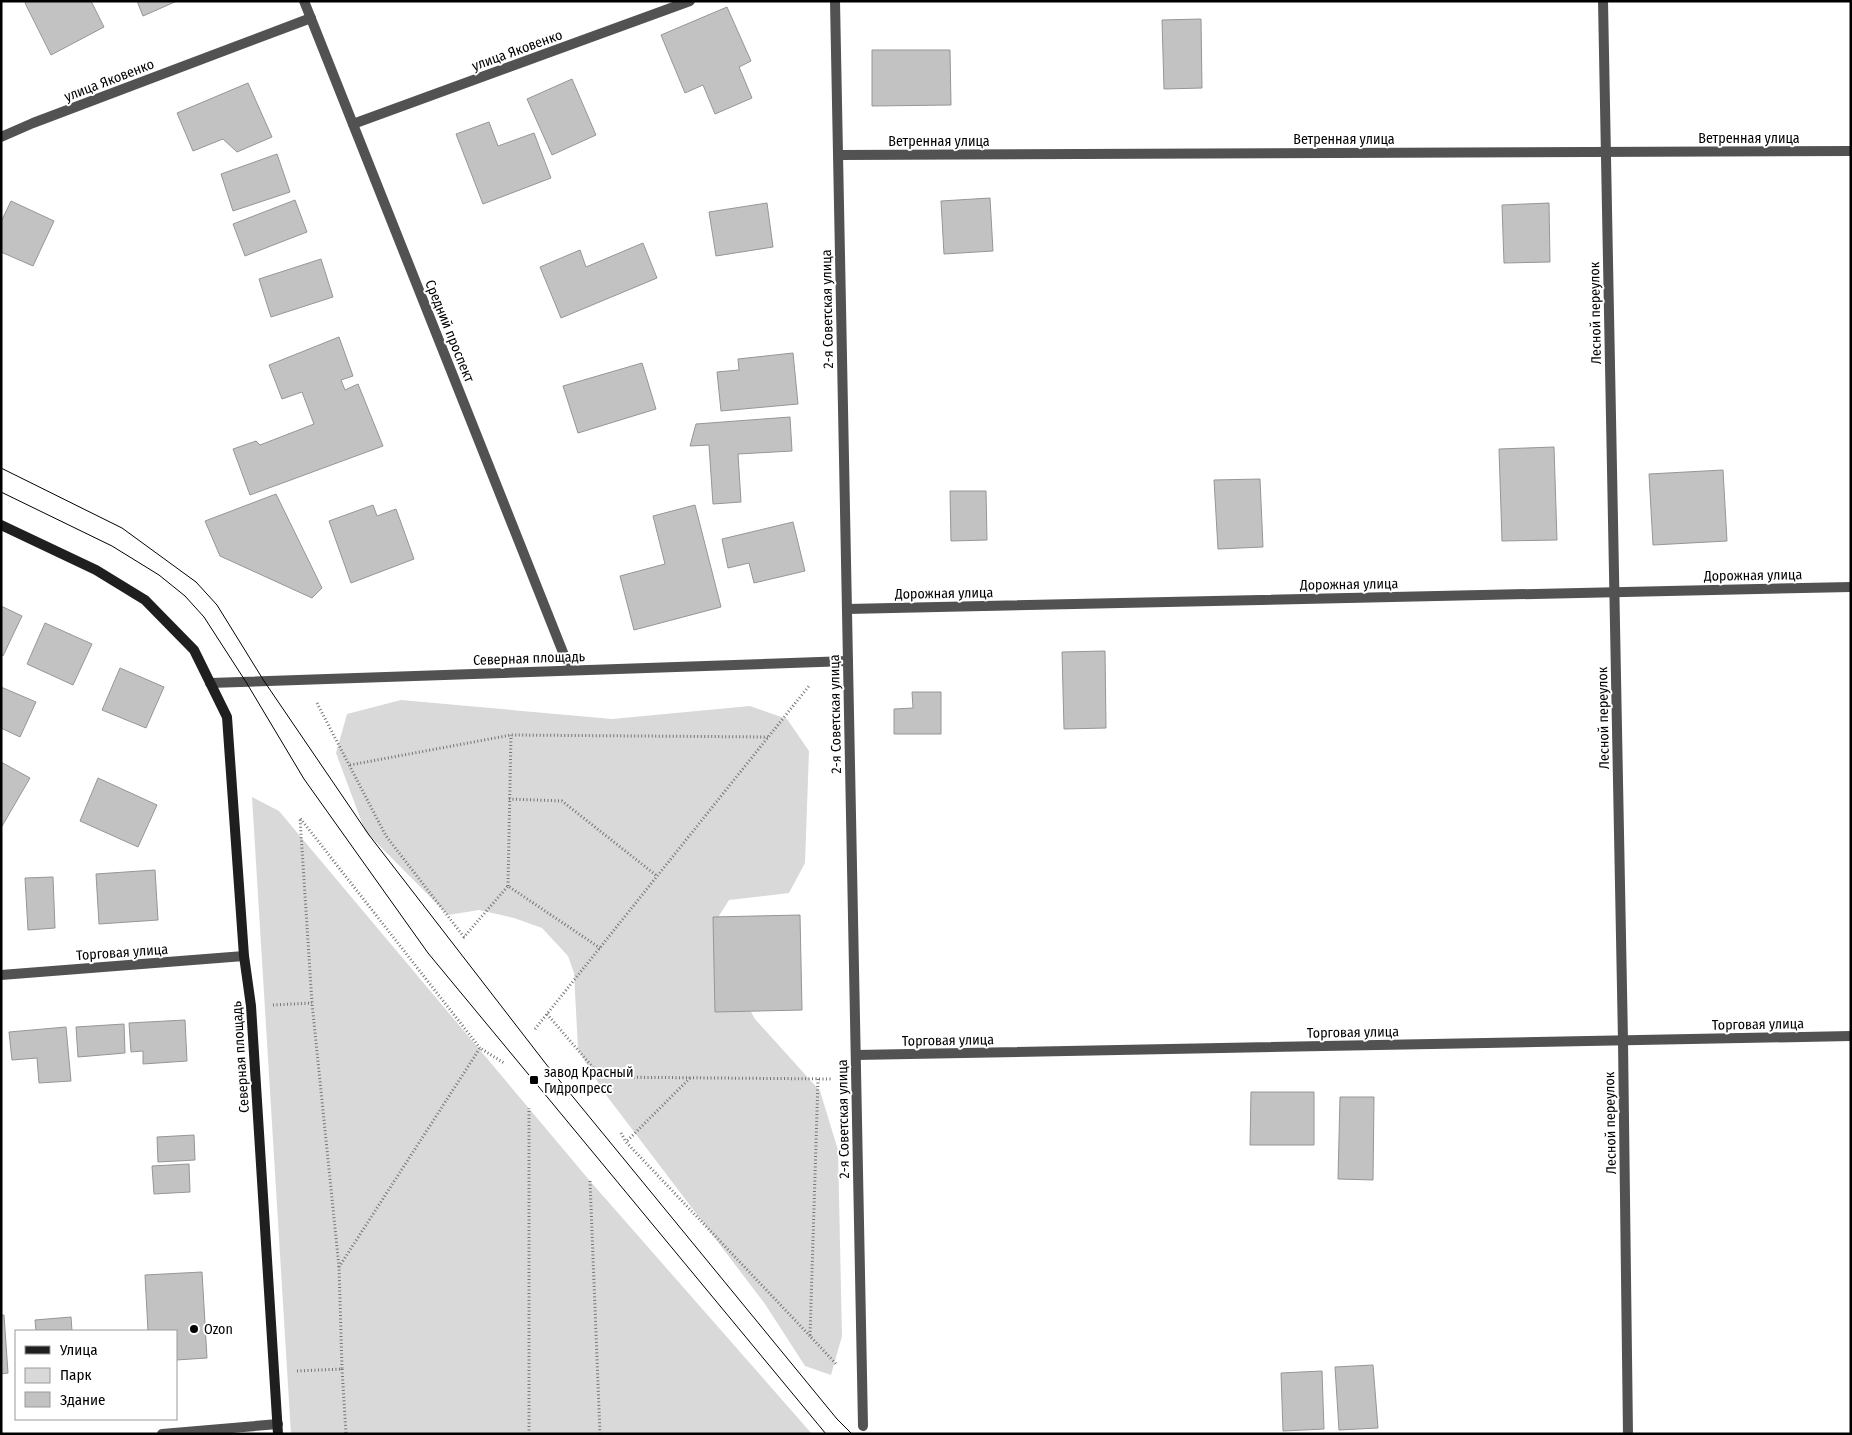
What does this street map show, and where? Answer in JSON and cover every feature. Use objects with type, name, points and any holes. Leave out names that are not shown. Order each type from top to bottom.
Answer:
[{"type":"main road","name":"Северная площадь","points":[[1,525],[96,570],[145,600],[194,650],[227,717],[244,956],[251,1006],[278,1429]]},
{"type":"street","name":"Средний проспект","points":[[304,1],[570,670]]},
{"type":"street","name":"улица Яковенко","points":[[353,124],[690,1]]},
{"type":"street","name":"2-я Советская улица","points":[[835,1],[863,1426]]},
{"type":"street","name":"Лесной переулок","points":[[1603,1],[1623,1041],[1628,1434]]},
{"type":"street","name":"улица Яковенко","points":[[1,138],[42,119],[311,18]]},
{"type":"street","name":"Ветренная улица","points":[[838,155],[1851,151]]},
{"type":"street","name":"Дорожная улица","points":[[847,609],[1851,587]]},
{"type":"street","name":"Северная площадь","points":[[210,683],[848,661]]},
{"type":"street","name":"Торговая улица","points":[[1,975],[244,956]]},
{"type":"street","name":"Торговая улица","points":[[856,1055],[1851,1036]]},
{"type":"street","points":[[162,1434],[278,1429]]},
{"type":"path","points":[[534,1029],[828,662]]},
{"type":"path","points":[[305,680],[386,836],[464,938],[508,886],[511,735]]},
{"type":"path","points":[[350,765],[511,735],[768,737]]},
{"type":"path","points":[[510,799],[562,800],[657,876]]},
{"type":"path","points":[[346,1434],[339,1267],[312,1003],[300,818],[480,1048],[504,1063]]},
{"type":"path","points":[[508,886],[600,948]]},
{"type":"path","points":[[251,1006],[312,1003]]},
{"type":"path","points":[[547,1014],[602,1077],[856,1079]]},
{"type":"path","points":[[339,1267],[480,1048]]},
{"type":"path","points":[[626,1142],[690,1078]]},
{"type":"path","points":[[810,1336],[818,1079]]},
{"type":"path","points":[[529,1108],[529,1434]]},
{"type":"path","points":[[621,1133],[626,1142],[862,1391]]},
{"type":"path","points":[[590,1181],[600,1434]]},
{"type":"path","points":[[274,1372],[342,1369]]},
{"type":"green space","points":[[401,700],[612,719],[750,706],[787,719],[809,751],[805,863],[789,893],[729,900],[717,919],[725,965],[755,1019],[820,1091],[838,1150],[842,1336],[831,1375],[805,1366],[765,1304],[603,1091],[578,1049],[574,973],[568,956],[542,928],[514,918],[479,910],[448,915],[365,831],[336,753],[347,714]]},
{"type":"green space","points":[[252,797],[279,811],[590,1181],[812,1434],[291,1434]]},
{"type":"building","points":[[28,1],[91,1],[104,27],[51,55],[25,3]]},
{"type":"building","points":[[137,1],[177,1],[143,16]]},
{"type":"building","points":[[727,7],[751,61],[739,67],[752,98],[715,114],[703,85],[685,93],[661,35]]},
{"type":"building","points":[[1201,19],[1202,88],[1164,89],[1162,20]]},
{"type":"building","points":[[872,50],[950,50],[951,105],[872,106]]},
{"type":"building","points":[[572,79],[596,135],[552,155],[527,99]]},
{"type":"building","points":[[248,83],[272,137],[237,152],[223,139],[193,151],[177,113]]},
{"type":"building","points":[[489,122],[498,146],[534,133],[551,178],[483,204],[456,134]]},
{"type":"building","points":[[277,154],[290,192],[233,211],[221,174]]},
{"type":"building","points":[[990,198],[993,251],[944,254],[941,201]]},
{"type":"building","points":[[295,200],[307,232],[245,256],[233,224]]},
{"type":"building","points":[[11,201],[54,221],[33,266],[1,252],[1,222]]},
{"type":"building","points":[[767,203],[773,247],[716,256],[709,212]]},
{"type":"building","points":[[1549,203],[1550,262],[1504,263],[1502,205]]},
{"type":"building","points":[[643,243],[657,278],[561,318],[540,267],[580,250],[586,267]]},
{"type":"building","points":[[321,259],[333,297],[271,317],[259,279]]},
{"type":"building","points":[[339,337],[353,376],[341,380],[345,390],[358,384],[383,446],[250,495],[233,449],[256,441],[260,445],[314,424],[302,392],[282,399],[269,365]]},
{"type":"building","points":[[793,353],[798,404],[721,411],[717,372],[739,370],[738,359]]},
{"type":"building","points":[[642,363],[656,409],[578,433],[563,386]]},
{"type":"building","points":[[790,417],[792,451],[738,454],[741,502],[713,504],[709,445],[690,446],[696,424]]},
{"type":"building","points":[[1554,447],[1557,540],[1502,541],[1499,449]]},
{"type":"building","points":[[1723,470],[1727,541],[1653,545],[1649,474]]},
{"type":"building","points":[[1260,479],[1263,547],[1218,549],[1214,480]]},
{"type":"building","points":[[950,491],[986,491],[987,540],[951,541]]},
{"type":"building","points":[[276,494],[322,588],[312,598],[220,556],[205,521]]},
{"type":"building","points":[[373,505],[377,516],[396,509],[414,559],[351,583],[329,521]]},
{"type":"building","points":[[695,505],[721,607],[634,630],[620,576],[665,564],[653,516]]},
{"type":"building","points":[[793,522],[805,571],[754,583],[749,563],[728,568],[722,539]]},
{"type":"building","points":[[1,606],[22,616],[3,656],[1,655]]},
{"type":"building","points":[[45,623],[92,644],[73,685],[27,664]]},
{"type":"building","points":[[1105,651],[1106,728],[1064,729],[1062,652]]},
{"type":"building","points":[[120,668],[164,687],[146,728],[102,710]]},
{"type":"building","points":[[1,687],[36,702],[20,737],[1,728]]},
{"type":"building","points":[[912,692],[941,692],[941,734],[894,734],[894,709],[913,708]]},
{"type":"building","points":[[1,762],[30,778],[1,828]]},
{"type":"building","points":[[98,778],[157,805],[138,847],[80,821]]},
{"type":"building","points":[[155,870],[158,920],[99,924],[96,874]]},
{"type":"building","points":[[53,877],[55,928],[28,930],[25,878]]},
{"type":"building","points":[[800,915],[802,1010],[715,1012],[713,917]]},
{"type":"building","points":[[185,1020],[187,1061],[143,1064],[143,1051],[131,1052],[129,1023]]},
{"type":"building","points":[[124,1024],[125,1053],[78,1057],[76,1027]]},
{"type":"building","points":[[66,1027],[71,1081],[39,1083],[37,1058],[12,1060],[9,1032]]},
{"type":"building","points":[[1251,1092],[1314,1092],[1314,1145],[1250,1145]]},
{"type":"building","points":[[1340,1097],[1374,1097],[1373,1180],[1338,1179]]},
{"type":"building","points":[[194,1135],[195,1160],[158,1162],[157,1137]]},
{"type":"building","points":[[189,1164],[190,1192],[154,1194],[152,1166]]},
{"type":"building","points":[[202,1272],[207,1358],[178,1360],[178,1330],[148,1330],[145,1275]]},
{"type":"building","points":[[1,1315],[4,1315],[8,1373],[1,1374]]},
{"type":"building","points":[[71,1317],[72,1330],[36,1330],[35,1320]]},
{"type":"building","points":[[1373,1365],[1378,1428],[1339,1430],[1335,1367]]},
{"type":"building","points":[[1322,1371],[1324,1429],[1283,1431],[1281,1373]]},
{"type":"tram line","points":[[1,468],[122,528],[196,582],[217,605],[264,681],[369,835],[546,1064],[837,1419],[852,1434]]},
{"type":"tram line","points":[[1,492],[112,546],[159,575],[185,596],[204,617],[246,682],[304,779],[428,953],[826,1434]]},
{"type":"place","name":"завод Красный Гидропресс","points":[[534,1080]]},
{"type":"place","name":"Ozon","points":[[194,1329]]}]
